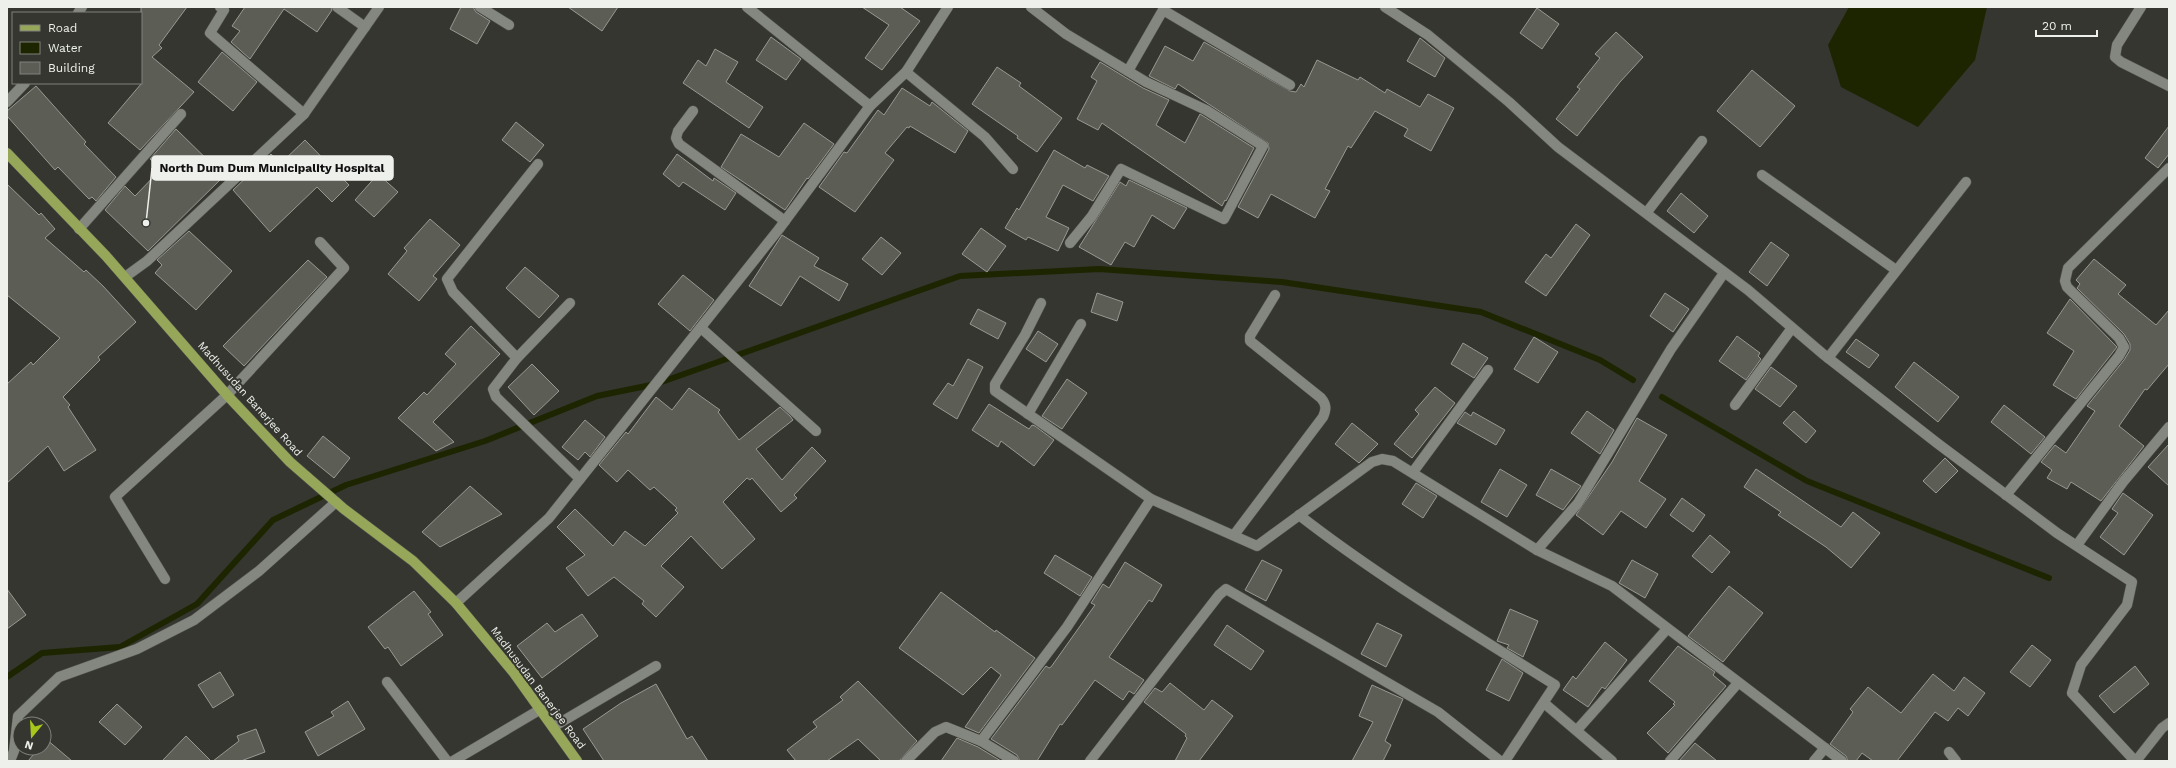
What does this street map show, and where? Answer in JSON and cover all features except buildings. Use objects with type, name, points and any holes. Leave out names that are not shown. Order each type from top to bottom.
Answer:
[{"type":"main road","name":"Madhusudan Banerjee Road","points":[[7,153],[125,277],[227,395],[290,462],[340,505],[413,561],[456,603],[482,632],[541,710],[577,761]]},
{"type":"street","points":[[220,7],[224,10],[210,33],[304,114]]},
{"type":"street","points":[[337,7],[365,27]]},
{"type":"street","points":[[125,277],[147,261],[304,114],[379,7]]},
{"type":"street","points":[[480,7],[508,24]]},
{"type":"street","points":[[747,7],[870,106]]},
{"type":"street","points":[[456,603],[549,518],[786,221],[870,106],[906,72],[948,7]]},
{"type":"street","points":[[1031,7],[1066,34],[1146,82],[1206,110],[1262,146],[1224,219],[1121,169],[1092,216],[1070,243]]},
{"type":"street","points":[[1385,7],[1428,35],[1509,102],[1558,147],[1748,290],[1828,358],[2006,495],[2132,582],[2127,605],[2081,665],[2072,693],[2136,761],[2162,728],[2169,723]]},
{"type":"street","points":[[2141,7],[2117,45],[2115,57],[2121,62],[2169,86]]},
{"type":"street","points":[[1128,71],[1163,10],[1290,85]]},
{"type":"street","points":[[906,72],[985,137],[1013,169]]},
{"type":"street","points":[[7,102],[24,84]]},
{"type":"street","points":[[693,111],[676,135],[679,144],[786,221]]},
{"type":"street","points":[[79,229],[181,114]]},
{"type":"street","points":[[1646,212],[1702,141]]},
{"type":"street","points":[[517,358],[453,292],[447,279],[538,164]]},
{"type":"street","points":[[2006,495],[2119,356],[2124,347],[2119,338],[2067,287],[2064,281],[2068,268],[2169,168]]},
{"type":"street","points":[[1762,174],[1896,270]]},
{"type":"street","points":[[1828,358],[1966,182]]},
{"type":"street","points":[[165,579],[115,497],[227,395],[344,268],[320,242]]},
{"type":"street","points":[[1537,550],[1578,503],[1671,349],[1724,273]]},
{"type":"street","points":[[1234,535],[1323,417],[1326,410],[1326,406],[1321,398],[1250,341],[1250,336],[1276,295]]},
{"type":"street","points":[[1041,302],[1025,335],[994,386],[995,391],[1151,499],[1257,546],[1372,462],[1382,459],[1393,461],[1537,550],[1612,586],[1842,761]]},
{"type":"street","points":[[570,303],[517,358],[493,389],[496,397],[580,480]]},
{"type":"street","points":[[1028,414],[1081,324]]},
{"type":"street","points":[[701,328],[816,431]]},
{"type":"street","points":[[1735,405],[1792,328]]},
{"type":"street","points":[[1413,472],[1488,370]]},
{"type":"street","points":[[2077,545],[2123,482],[2169,427]]},
{"type":"street","points":[[981,741],[1067,627],[1151,499]]},
{"type":"street","points":[[10,761],[14,751],[18,716],[59,677],[137,649],[194,620],[259,571],[340,505]]},
{"type":"street","points":[[1299,515],[1334,543],[1458,625],[1555,686],[1505,761]]},
{"type":"street","points":[[1090,761],[1219,595],[1226,590],[1438,712],[1500,761]]},
{"type":"street","points":[[1577,730],[1667,629]]},
{"type":"street","points":[[553,727],[656,666]]},
{"type":"street","points":[[387,682],[447,761]]},
{"type":"street","points":[[1670,761],[1738,683]]},
{"type":"street","points":[[1544,703],[1612,761]]},
{"type":"street","points":[[453,761],[541,710]]},
{"type":"street","points":[[906,761],[935,732],[946,727],[981,741],[1014,761]]},
{"type":"street","points":[[1814,761],[1825,748]]},
{"type":"street","points":[[1949,752],[1956,761]]},
{"type":"water","points":[[1849,7],[1987,7],[1975,60],[1918,127],[1841,87],[1828,45]]},
{"type":"waterway","points":[[7,677],[42,653],[120,647],[197,604],[273,520],[346,485],[485,441],[597,396],[656,384],[960,276],[1099,269],[1282,282],[1481,312],[1600,360],[1633,380]]},
{"type":"waterway","points":[[1662,397],[1807,481],[2049,578]]},
{"type":"place","name":"North Dum Dum Municipality Hospital","points":[[146,223]]}]
